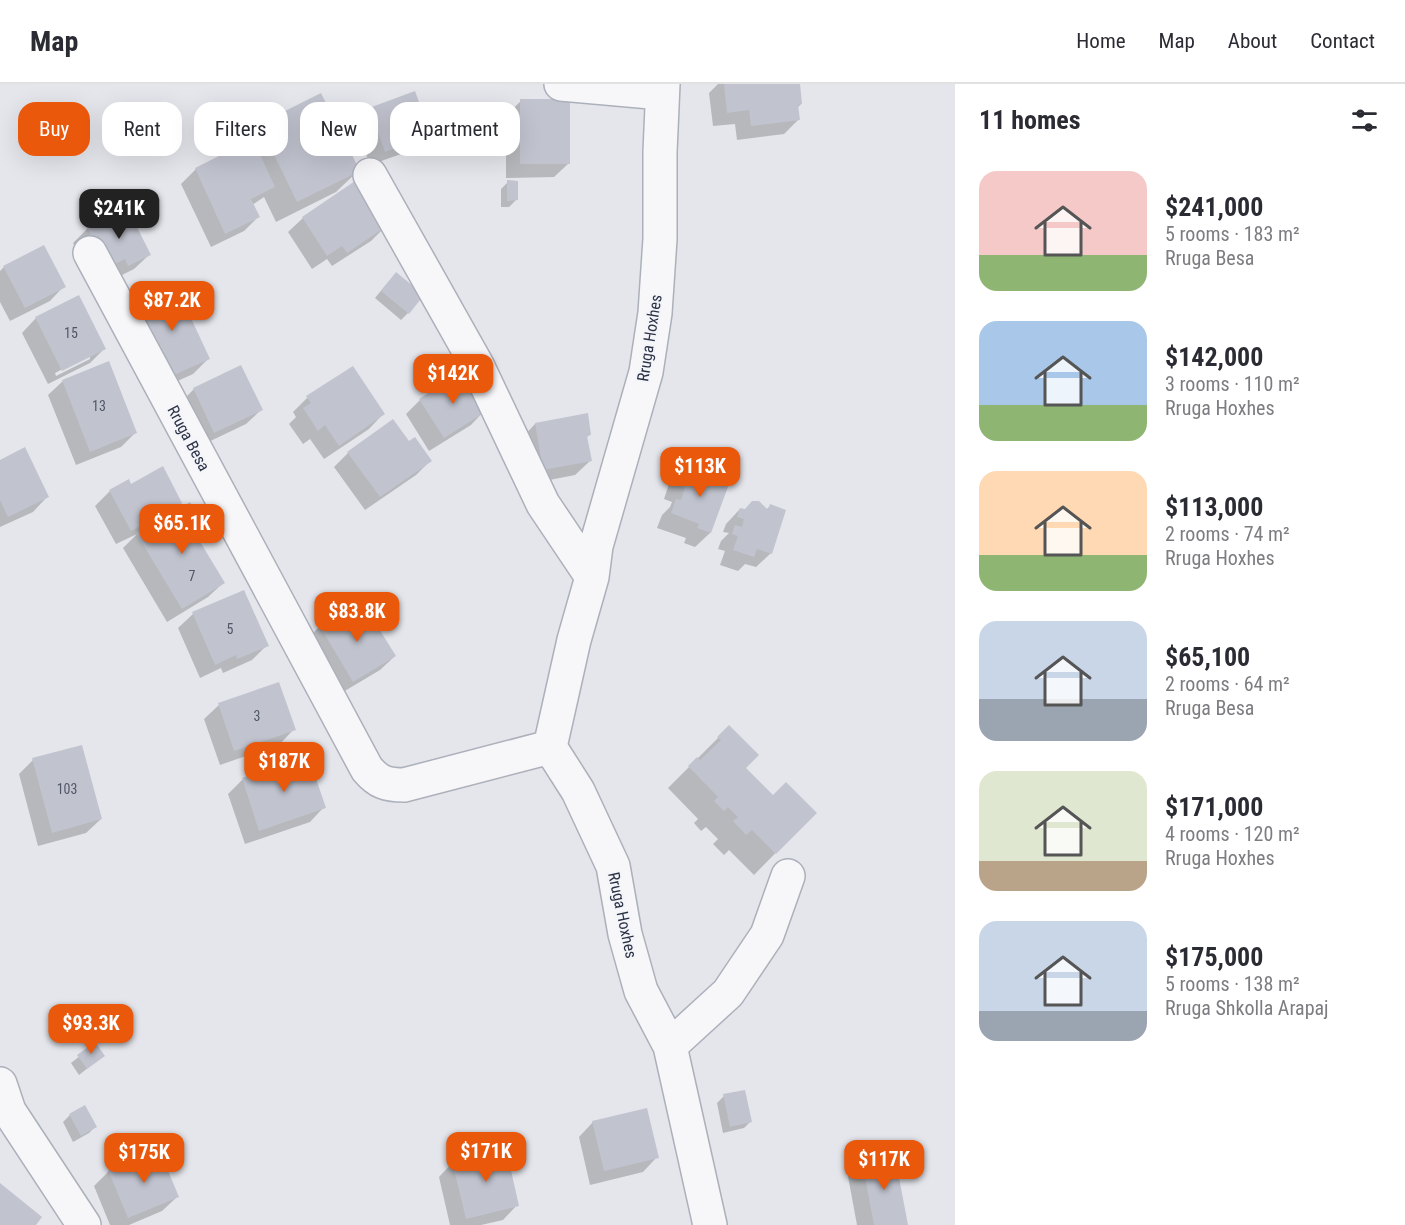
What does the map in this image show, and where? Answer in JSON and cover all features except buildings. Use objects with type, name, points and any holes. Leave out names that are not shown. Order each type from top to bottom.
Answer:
[{"type":"street","name":"Rruga Hoxhes","points":[[561,84],[662,88],[660,239],[655,313],[646,372],[596,546],[592,577],[574,640],[550,747],[578,791],[613,866],[626,934],[641,991],[670,1046],[710,1225]]},
{"type":"street","points":[[370,175],[477,365],[543,504],[592,577]]},
{"type":"street","name":"Rruga Besa","points":[[90,253],[367,769],[376,779],[389,785],[404,784],[550,747]]},
{"type":"street","points":[[670,1046],[728,993],[767,936],[788,876]]},
{"type":"street","points":[[3,1105],[84,1225]]}]
